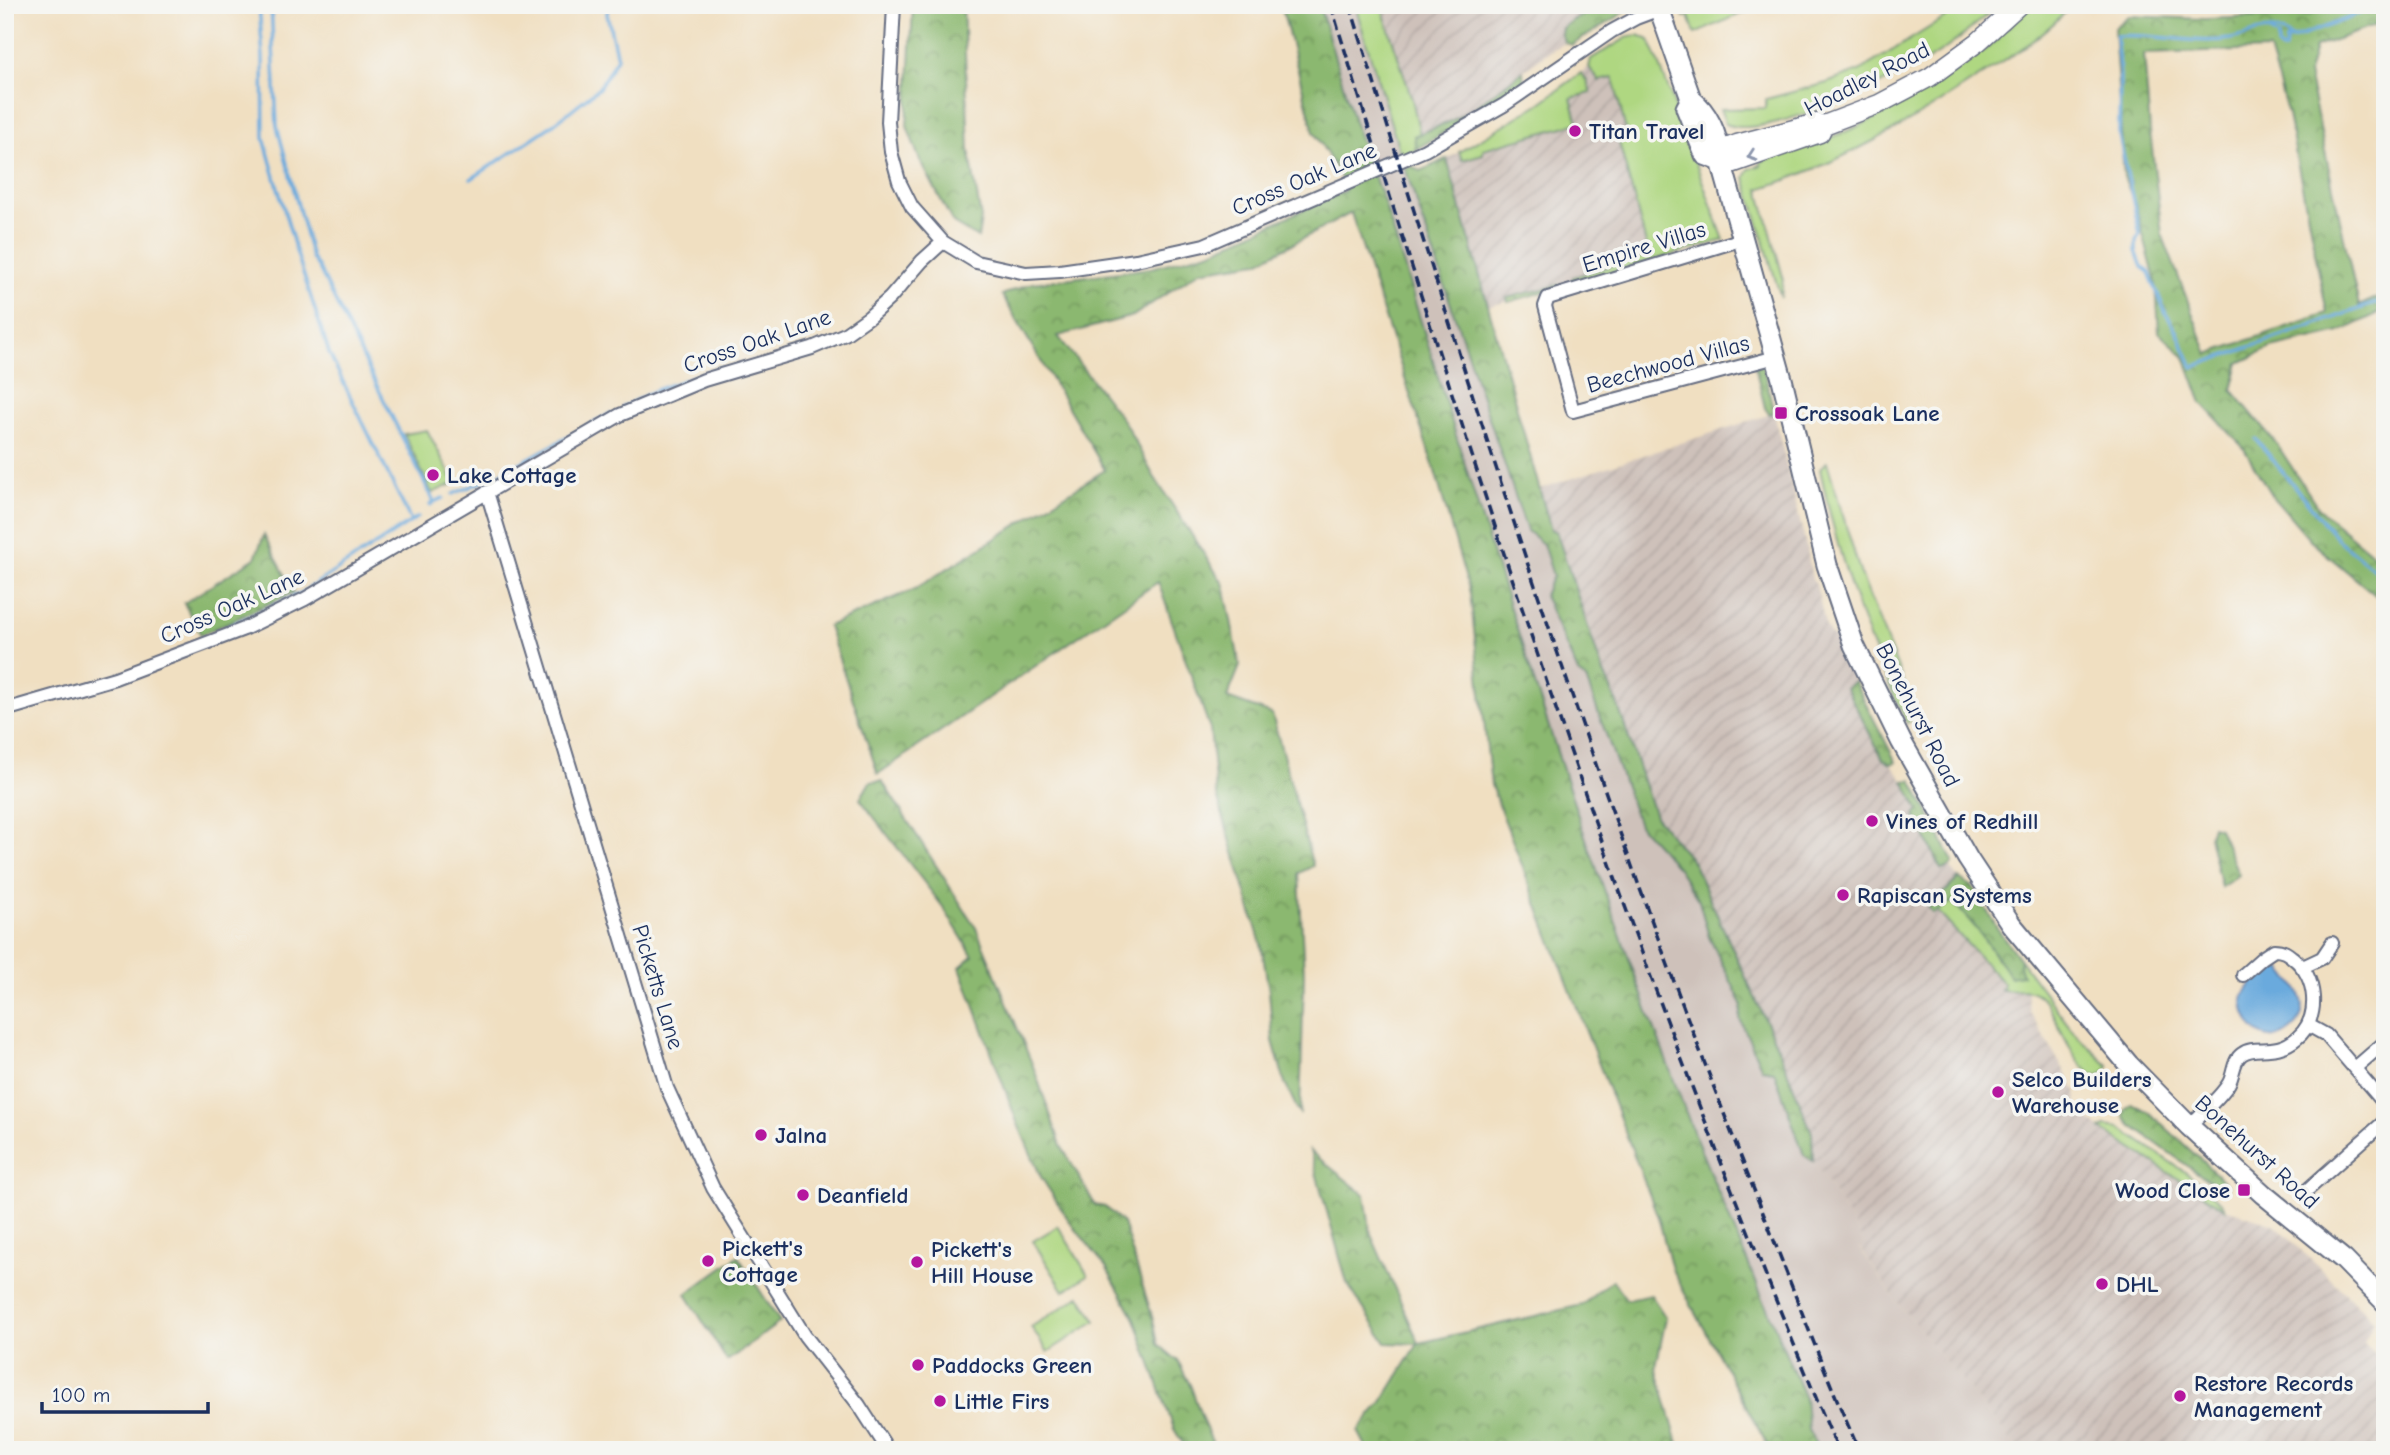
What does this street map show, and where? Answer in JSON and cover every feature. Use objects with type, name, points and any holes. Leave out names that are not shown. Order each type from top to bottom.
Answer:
[{"type":"main road","name":"Bonehurst Road","points":[[1659,7],[1691,99],[1702,107],[1719,142],[1721,161],[1776,357],[1827,565],[1854,645],[1901,741],[1974,868],[2011,924],[2129,1065],[2189,1126],[2263,1194],[2344,1260],[2385,1302]]},
{"type":"street","points":[[894,5],[888,122],[891,152],[899,181],[912,207],[943,242]]},
{"type":"street","name":"Hoadley Road","points":[[1721,161],[1734,163],[1820,133],[1824,125],[1879,104],[1930,77],[1978,42],[2019,5]]},
{"type":"street","name":"Cross Oak Lane","points":[[5,710],[115,678],[244,629],[305,599],[620,415],[704,380],[812,348],[845,334],[890,298],[922,261],[943,242],[976,262],[1026,273],[1136,260],[1203,245],[1442,141],[1504,105],[1612,31],[1659,7]]},
{"type":"street","name":"Empire Villas","points":[[1557,295],[1743,239]]},
{"type":"street","name":"Beechwood Villas","points":[[1557,295],[1548,298],[1545,306],[1573,411],[1776,357]]},
{"type":"street","name":"Picketts Lane","points":[[487,492],[667,1088],[713,1188],[805,1336],[859,1405],[888,1450]]},
{"type":"street","points":[[2305,966],[2322,958],[2332,943]]},
{"type":"street","points":[[2189,1126],[2229,1083],[2241,1054],[2251,1050],[2275,1050],[2288,1045],[2308,1025],[2313,995],[2305,966],[2286,953],[2274,950],[2243,975]]},
{"type":"street","points":[[2308,1025],[2326,1035],[2385,1104]]},
{"type":"street","points":[[2355,1068],[2385,1042]]},
{"type":"street","points":[[2305,1192],[2385,1121]]},
{"type":"shaded area","points":[[1319,5],[1355,5],[1401,156],[1527,531],[1543,544],[1578,673],[1586,679],[1639,825],[1678,868],[1699,901],[1709,937],[1742,1004],[1740,1019],[1761,1069],[1774,1071],[1804,1155],[1813,1161],[1864,1242],[1859,1248],[1897,1302],[2018,1450],[1819,1450],[1808,1430],[1805,1399],[1696,1139],[1580,822],[1495,562],[1385,205],[1357,131]]},
{"type":"shaded area","points":[[1381,5],[1606,5],[1573,20],[1561,35],[1565,43],[1548,52],[1472,109],[1420,134],[1412,99]]},
{"type":"shaded area","points":[[1639,35],[1649,40],[1659,63],[1724,240],[1590,280],[1489,306],[1447,159],[1539,104],[1589,67],[1591,59],[1630,36]]},
{"type":"shaded area","points":[[1774,413],[1825,624],[1835,639],[1854,681],[1846,688],[1883,759],[1891,764],[1904,781],[1943,870],[1950,867],[1959,878],[1928,908],[1933,914],[1937,911],[2000,979],[2026,981],[2030,1012],[2076,1091],[2077,1109],[2101,1129],[2225,1209],[2274,1224],[2374,1321],[2364,1343],[2385,1364],[2385,1450],[2018,1450],[1897,1302],[1859,1247],[1864,1242],[1813,1161],[1812,1133],[1779,1050],[1693,862],[1655,816],[1556,531],[1551,530],[1539,489]]},
{"type":"green space","points":[[913,5],[963,5],[969,149],[981,218],[978,238],[953,223],[919,158],[907,126]]},
{"type":"green space","points":[[1281,5],[1319,5],[1357,131],[1385,205],[1495,562],[1580,822],[1696,1139],[1805,1399],[1808,1430],[1819,1450],[1770,1450],[1672,1269],[1658,1217],[1491,785],[1470,593],[1435,471],[1351,213],[1258,262],[1200,271],[1133,316],[1058,336],[1125,423],[1153,475],[1224,585],[1240,666],[1227,698],[1272,714],[1313,866],[1299,873],[1304,975],[1300,1115],[1285,1083],[1273,1041],[1269,991],[1261,944],[1216,792],[1210,729],[1158,582],[878,774],[828,626],[913,590],[1105,470],[1002,295],[1032,283],[1151,268],[1212,251],[1345,191],[1340,176],[1314,132]]},
{"type":"green space","points":[[1355,5],[1381,5],[1412,99],[1420,134],[1414,136],[1416,149],[1401,156]]},
{"type":"green space","points":[[1606,5],[1627,5],[1625,12],[1572,45],[1565,43],[1561,35],[1562,28]]},
{"type":"green space","points":[[1680,5],[1761,5],[1695,34],[1689,16],[1684,17]]},
{"type":"green space","points":[[1962,5],[1998,5],[1936,55],[1857,94],[1796,117],[1767,124],[1743,127],[1726,124],[1720,109],[1766,108],[1766,99],[1827,83],[1859,71]]},
{"type":"green space","points":[[2030,5],[2072,5],[2051,26],[2016,53],[1900,126],[1817,168],[1759,189],[1783,277],[1781,298],[1745,178],[1749,169],[1761,165],[1760,162],[1852,129],[1910,100],[1999,39],[1993,32],[2007,28]]},
{"type":"green space","points":[[2337,5],[2385,5],[2385,22],[2315,47],[2308,74],[2359,306],[2385,294],[2385,310],[2340,332],[2271,348],[2239,363],[2232,390],[2276,443],[2319,509],[2385,564],[2385,603],[2314,544],[2270,493],[2243,447],[2202,403],[2185,357],[2159,332],[2156,283],[2135,204],[2124,177],[2114,28],[2128,16],[2205,19],[2308,15]],"holes":[[[2269,50],[2288,115],[2327,313],[2208,354],[2162,234],[2144,54]]]},
{"type":"green space","points":[[1639,35],[1649,40],[1659,63],[1724,240],[1508,302],[1507,298],[1571,282],[1573,277],[1649,255],[1617,135],[1626,131],[1613,78],[1599,81],[1589,67],[1591,59],[1630,36]]},
{"type":"green space","points":[[1523,71],[1524,82],[1510,95],[1416,149],[1414,136],[1472,109]]},
{"type":"green space","points":[[1581,73],[1591,93],[1571,98],[1578,123],[1483,149],[1483,154],[1462,160],[1459,152],[1539,104]]},
{"type":"green space","points":[[1447,159],[1551,530],[1556,531],[1655,816],[1693,862],[1779,1050],[1812,1133],[1813,1161],[1804,1155],[1774,1071],[1762,1069],[1740,1019],[1742,1004],[1709,937],[1699,901],[1678,868],[1639,825],[1586,679],[1578,673],[1544,595],[1553,576],[1543,544],[1527,531],[1405,168],[1412,166],[1420,171]]},
{"type":"green space","points":[[1755,366],[1763,366],[1774,413],[1769,414],[1765,408]]},
{"type":"green space","points":[[427,430],[455,483],[432,493],[404,434]]},
{"type":"green space","points":[[1827,462],[1860,572],[1917,717],[1907,723],[1866,631],[1835,535],[1820,469]]},
{"type":"green space","points":[[264,535],[294,592],[201,635],[184,603],[255,558]]},
{"type":"green space","points":[[1854,681],[1896,762],[1891,764],[1883,759],[1846,688]]},
{"type":"green space","points":[[1912,780],[1953,862],[1950,867],[1942,870],[1915,816],[1919,810],[1904,781]]},
{"type":"green space","points":[[882,781],[976,928],[1033,1066],[1061,1145],[1095,1205],[1105,1207],[1123,1223],[1153,1319],[1158,1344],[1178,1361],[1216,1450],[1187,1450],[1174,1429],[1135,1319],[1106,1267],[1070,1222],[1041,1177],[1017,1122],[960,967],[973,956],[943,907],[860,799],[870,782]]},
{"type":"green space","points":[[2212,826],[2219,828],[2239,875],[2221,887],[2209,836]]},
{"type":"green space","points":[[1959,878],[1973,887],[2020,960],[2022,975],[2011,977],[1953,901],[1933,914],[1928,908]]},
{"type":"green space","points":[[1952,901],[1977,929],[1998,960],[2019,966],[2020,960],[2073,1031],[2109,1066],[2100,1075],[2091,1074],[2082,1066],[2050,1009],[2039,995],[2028,990],[2000,989],[2004,984],[1937,911]]},
{"type":"green space","points":[[2132,1104],[2148,1111],[2228,1185],[2228,1191],[2224,1192],[2132,1126],[2124,1117],[2125,1109]]},
{"type":"green space","points":[[2105,1126],[2120,1128],[2201,1183],[2225,1209],[2101,1129]]},
{"type":"green space","points":[[1310,1151],[1365,1195],[1371,1235],[1419,1343],[1582,1305],[1612,1280],[1627,1300],[1651,1295],[1666,1318],[1656,1367],[1680,1450],[1368,1450],[1358,1431],[1382,1402],[1418,1344],[1386,1343],[1347,1283]]},
{"type":"green space","points":[[1058,1226],[1088,1275],[1064,1291],[1033,1241]]},
{"type":"green space","points":[[738,1256],[780,1322],[727,1361],[686,1294]]},
{"type":"green space","points":[[1080,1296],[1096,1321],[1048,1352],[1031,1327]]},
{"type":"water","points":[[2272,962],[2278,964],[2292,981],[2302,1000],[2302,1011],[2292,1030],[2273,1037],[2262,1035],[2253,1028],[2243,1003],[2245,993],[2257,976]]},
{"type":"waterway","points":[[259,5],[264,138],[295,248],[329,353],[411,521]]},
{"type":"waterway","points":[[271,5],[277,126],[312,258],[434,502],[430,505]]},
{"type":"waterway","points":[[471,179],[551,126],[599,88],[617,58],[607,14],[608,5]]},
{"type":"waterway","points":[[2292,39],[2349,18],[2373,5]]},
{"type":"waterway","points":[[2267,30],[2278,37],[2278,47],[2282,50],[2285,49],[2286,40],[2292,39],[2270,30],[2262,31],[2255,32],[2231,39],[2217,40],[2116,36],[2120,75],[2119,135],[2140,234],[2136,240],[2136,251],[2142,267],[2149,272],[2166,314],[2193,367],[2385,300]]},
{"type":"waterway","points":[[623,407],[656,390],[721,367]]},
{"type":"waterway","points":[[453,494],[498,475],[610,414]]},
{"type":"waterway","points":[[2256,439],[2338,540],[2385,578]]},
{"type":"waterway","points":[[434,502],[443,498]]},
{"type":"waterway","points":[[227,627],[300,594],[418,517]]},
{"type":"railway","points":[[1331,5],[1455,402],[1586,796],[1707,1125],[1838,1450]]},
{"type":"railway","points":[[1350,5],[1492,457],[1593,756],[1701,1053],[1819,1357],[1859,1450]]},
{"type":"place","name":"Titan Travel","points":[[1575,131]]},
{"type":"place","name":"Crossoak Lane","points":[[1781,413]]},
{"type":"place","name":"Lake Cottage","points":[[433,475]]},
{"type":"place","name":"Vines of Redhill","points":[[1872,821]]},
{"type":"place","name":"Rapiscan Systems","points":[[1843,895]]},
{"type":"place","name":"Selco Builders Warehouse","points":[[1998,1092]]},
{"type":"place","name":"Jalna","points":[[761,1135]]},
{"type":"place","name":"Wood Close","points":[[2244,1190]]},
{"type":"place","name":"Deanfield","points":[[803,1195]]},
{"type":"place","name":"Pickett's Cottage","points":[[708,1261]]},
{"type":"place","name":"Pickett's Hill House","points":[[917,1262]]},
{"type":"place","name":"DHL","points":[[2102,1284]]},
{"type":"place","name":"Paddocks Green","points":[[918,1365]]},
{"type":"place","name":"Restore Records Management","points":[[2180,1396]]},
{"type":"place","name":"Little Firs","points":[[940,1401]]}]
